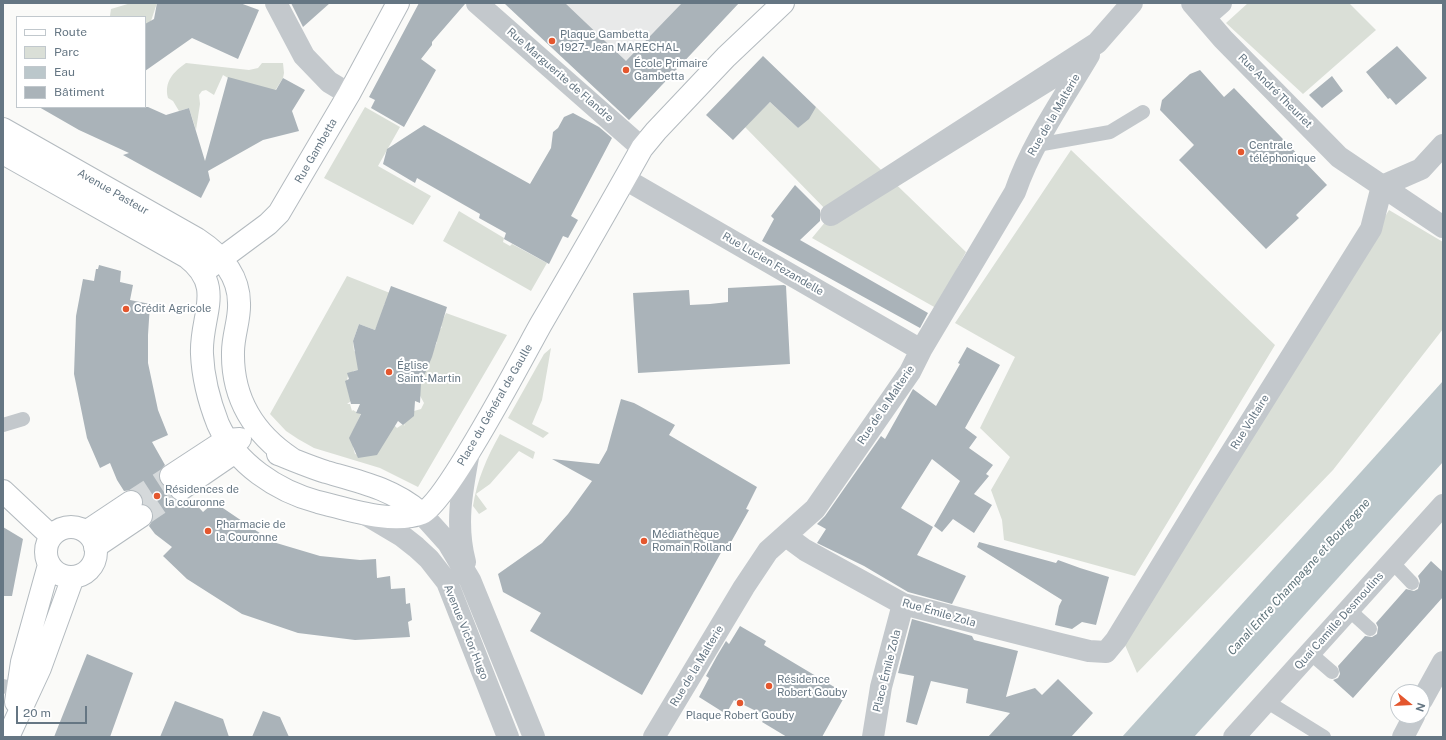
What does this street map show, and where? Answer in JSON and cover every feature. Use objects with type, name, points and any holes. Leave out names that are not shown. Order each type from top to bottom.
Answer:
[{"type":"main road","name":"Rue Gambetta","points":[[203,272],[268,224],[279,213],[349,94],[398,3]]},
{"type":"main road","name":"Place du Général de Gaulle","points":[[421,513],[435,502],[469,452],[642,148],[656,131],[777,5]]},
{"type":"main road","name":"Avenue Pasteur","points":[[3,129],[197,239],[221,258]]},
{"type":"main road","name":"Avenue Pasteur","points":[[3,153],[188,257],[203,272]]},
{"type":"main road","points":[[221,258],[232,276],[239,303],[233,353],[235,374],[241,398],[246,412],[260,432],[274,447],[292,459]]},
{"type":"main road","points":[[203,272],[210,297],[202,342],[204,376],[208,397],[230,446],[258,472],[289,492],[308,499],[366,514],[394,516],[421,513]]},
{"type":"main road","points":[[176,482],[230,446],[244,440],[327,472],[377,486],[402,498],[421,513]]},
{"type":"main road","points":[[3,492],[51,536]]},
{"type":"main road","points":[[91,540],[136,509]]},
{"type":"main road","points":[[71,527],[91,540],[96,554],[91,567],[80,576],[67,578],[57,574],[49,565],[45,550],[51,536],[64,528],[71,527]]},
{"type":"main road","points":[[10,730],[10,688],[22,662],[49,565]]},
{"type":"main road","points":[[10,730],[40,668],[73,577]]},
{"type":"street","points":[[276,3],[304,56],[329,82],[349,94]]},
{"type":"street","name":"Rue Marguerite de Flandre","points":[[477,3],[642,148]]},
{"type":"street","name":"Rue de la Malterie","points":[[654,737],[744,587],[768,551],[815,509],[910,372],[921,350],[1015,192],[1023,169],[1053,115],[1090,55],[831,215],[1097,43],[1132,3]]},
{"type":"street","points":[[1198,10],[1221,3]]},
{"type":"street","name":"Rue André Theuriet","points":[[1198,10],[1223,39],[1339,157],[1443,227]]},
{"type":"street","points":[[1382,186],[1421,169],[1443,145]]},
{"type":"street","name":"Rue Lucien Fezandelle","points":[[625,179],[921,350]]},
{"type":"street","name":"Rue Voltaire","points":[[1106,652],[1116,640],[1206,492],[1371,229],[1382,186]]},
{"type":"street","name":"Avenue Victor Hugo","points":[[469,452],[460,505],[459,525],[462,552],[470,580],[534,737]]},
{"type":"street","name":"Quai Camille Desmoulins","points":[[1234,737],[1443,505]]},
{"type":"street","name":"Avenue Victor Hugo","points":[[421,513],[448,543],[470,580]]},
{"type":"street","name":"Avenue Victor Hugo","points":[[366,514],[402,536],[416,547],[429,559],[447,582],[508,737]]},
{"type":"street","name":"Rue Émile Zola","points":[[786,536],[805,550],[903,604],[1089,651],[1106,652]]},
{"type":"street","name":"Place Émile Zola","points":[[873,737],[882,687],[903,604]]},
{"type":"street","points":[[1432,691],[1443,662]]},
{"type":"street","points":[[1403,737],[1410,724]]},
{"type":"lane","points":[[1037,145],[1110,132],[1143,112]]},
{"type":"lane","points":[[3,425],[23,418]]},
{"type":"lane","points":[[1392,562],[1412,583]]},
{"type":"lane","points":[[1349,610],[1370,629]]},
{"type":"lane","points":[[1310,653],[1332,672]]},
{"type":"lane","points":[[1266,702],[1324,737]]},
{"type":"shaded area","name":"École Primaire Gambetta","points":[[504,3],[739,3],[629,120]]},
{"type":"green space","points":[[131,3],[157,3],[151,21],[146,24],[146,16],[110,16],[111,9]]},
{"type":"green space","points":[[1248,3],[1349,3],[1376,30],[1303,94],[1226,23]]},
{"type":"green space","points":[[186,63],[249,70],[258,68],[262,63],[283,63],[284,73],[283,78],[268,102],[223,75],[214,95],[206,90],[202,91],[199,95],[200,104],[196,130],[189,108],[179,111],[173,101],[168,98],[167,92],[167,87],[171,78],[177,70]]},
{"type":"green space","points":[[770,102],[798,128],[816,107],[966,252],[936,308],[812,238],[831,215],[745,127]]},
{"type":"green space","points":[[365,107],[400,127],[378,166],[431,196],[413,225],[324,178]]},
{"type":"green space","points":[[1071,150],[1275,345],[1135,576],[1004,540],[1002,520],[991,490],[1010,457],[980,428],[1015,357],[955,323]]},
{"type":"green space","points":[[1389,210],[1443,242],[1443,329],[1333,470],[1137,673],[1125,645]]},
{"type":"green space","points":[[459,211],[504,238],[503,242],[510,246],[512,244],[547,263],[531,291],[443,241]]},
{"type":"green space","points":[[347,276],[390,293],[386,305],[384,304],[385,308],[375,330],[359,324],[353,341],[354,351],[365,356],[360,370],[353,371],[353,373],[348,376],[347,386],[351,401],[347,404],[350,404],[352,411],[353,410],[358,413],[362,411],[354,429],[355,446],[353,447],[355,454],[362,457],[394,425],[397,428],[403,424],[405,426],[404,424],[414,411],[421,409],[424,403],[417,390],[437,342],[435,341],[439,330],[442,327],[440,326],[446,313],[507,335],[418,487],[380,468],[314,448],[286,431],[270,414]]},
{"type":"green space","points":[[551,348],[542,400],[532,424],[549,433],[543,438],[508,418],[544,354]]},
{"type":"green space","points":[[500,434],[535,452],[533,459],[519,451],[490,484],[476,494],[487,509],[479,514],[473,506],[477,487],[487,460]]},
{"type":"water","name":"Canal Entre Champagne et Bourgogne","points":[[1443,381],[1443,462],[1194,737],[1122,737]]},
{"type":"building","points":[[157,3],[240,3],[259,10],[238,59],[192,38],[146,70],[146,23],[154,19]]},
{"type":"building","points":[[291,3],[330,3],[303,27]]},
{"type":"building","points":[[419,3],[465,4],[432,42],[432,45],[421,59],[436,70],[404,127],[371,108],[375,100],[369,97]]},
{"type":"building","name":"École Primaire Gambetta","points":[[504,3],[565,3],[626,61],[682,3],[739,3],[629,120]]},
{"type":"building","points":[[1397,46],[1427,78],[1396,105],[1390,98],[1388,99],[1366,72]]},
{"type":"building","points":[[763,56],[816,107],[809,119],[798,128],[770,102],[733,140],[706,115]]},
{"type":"building","name":"Centrale téléphonique","points":[[1200,70],[1224,97],[1234,88],[1327,185],[1296,215],[1299,218],[1266,249],[1179,160],[1194,145],[1160,110],[1162,100],[1190,74]]},
{"type":"building","points":[[1332,76],[1343,91],[1322,108],[1309,95]]},
{"type":"building","points":[[228,77],[276,90],[283,78],[305,90],[292,111],[299,131],[263,140],[208,171],[210,180],[201,198],[123,155],[129,153],[79,130],[41,108],[148,107],[166,115],[189,108],[205,161]]},
{"type":"building","points":[[573,113],[599,127],[612,138],[571,216],[578,220],[568,238],[563,236],[549,264],[504,239],[506,233],[479,218],[480,214],[417,178],[415,183],[383,164],[387,149],[424,125],[530,184],[551,148],[553,132],[558,128],[564,117]]},
{"type":"building","points":[[795,185],[820,210],[820,221],[800,240],[928,313],[920,328],[762,241],[774,219],[771,216]]},
{"type":"building","points":[[99,265],[121,271],[120,282],[133,285],[130,300],[150,304],[148,363],[158,410],[168,435],[152,442],[165,465],[160,471],[160,482],[169,488],[171,496],[176,500],[182,501],[190,498],[203,512],[214,502],[273,542],[320,556],[360,560],[376,559],[377,578],[390,576],[391,589],[405,588],[406,604],[410,603],[412,620],[408,622],[410,637],[355,640],[298,633],[242,614],[187,579],[163,556],[172,547],[155,534],[149,526],[153,516],[152,509],[143,504],[142,495],[137,491],[124,491],[117,480],[110,463],[100,468],[87,438],[74,374],[76,316],[83,279],[94,281],[96,269],[98,269]]},
{"type":"building","name":"Église Saint-Martin","points":[[391,286],[447,307],[432,357],[421,383],[420,403],[415,401],[414,416],[403,425],[398,421],[377,455],[358,458],[349,438],[361,414],[356,413],[360,404],[351,404],[345,381],[349,379],[347,373],[358,370],[353,341],[359,324],[375,330]]},
{"type":"building","points":[[786,286],[790,364],[638,373],[633,293],[689,290],[690,305],[710,304],[728,302],[728,288]]},
{"type":"building","points":[[967,347],[1000,365],[965,428],[977,437],[969,448],[993,465],[986,474],[989,476],[974,494],[992,505],[974,533],[953,519],[942,532],[934,526],[960,481],[932,459],[901,508],[933,527],[917,555],[966,576],[952,604],[908,592],[864,566],[817,543],[826,529],[817,524],[825,516],[881,436],[885,439],[913,389],[936,406],[960,364],[958,363]]},
{"type":"building","name":"Médiathèque Romain Rolland","points":[[621,399],[634,403],[675,425],[669,435],[757,487],[746,509],[749,510],[726,551],[723,549],[642,695],[530,631],[541,613],[503,592],[498,574],[542,543],[568,514],[592,481],[552,459],[599,464],[607,450]]},
{"type":"building","points":[[3,527],[23,539],[12,596],[3,596]]},
{"type":"building","points":[[979,542],[1056,563],[1058,560],[1109,577],[1096,625],[1082,622],[1072,629],[1055,625],[1059,606],[1062,600],[977,547]]},
{"type":"building","points":[[1431,561],[1443,572],[1443,597],[1353,698],[1333,680],[1338,678],[1340,674],[1338,666],[1365,636],[1372,637],[1377,634],[1378,627],[1376,623],[1406,589],[1414,591],[1418,589],[1420,581],[1418,576]]},
{"type":"building","points":[[912,619],[972,636],[974,640],[1018,651],[1006,697],[1035,688],[1042,695],[1058,679],[1093,713],[1071,737],[988,737],[1010,713],[966,703],[968,689],[931,681],[917,725],[906,722],[914,676],[898,673]]},
{"type":"building","name":"Résidence Robert Gouby","points":[[740,626],[766,641],[764,645],[846,694],[822,737],[787,737],[762,722],[766,716],[734,700],[726,714],[699,697],[709,678],[706,676],[717,656],[726,641],[729,644]]},
{"type":"building","points":[[87,654],[133,673],[110,737],[54,737]]},
{"type":"building","points":[[175,701],[223,719],[229,737],[160,737]]},
{"type":"building","points":[[263,711],[280,717],[289,737],[252,737]]},
{"type":"tunnel","points":[[131,502],[171,476]]},
{"type":"tunnel","points":[[141,516],[181,489]]},
{"type":"place","name":"Plaque Gambetta 1927- Jean MARECHAL","points":[[552,41]]},
{"type":"place","name":"École Primaire Gambetta","points":[[626,70]]},
{"type":"place","name":"Centrale téléphonique","points":[[1241,152]]},
{"type":"place","name":"Crédit Agricole","points":[[126,309]]},
{"type":"place","name":"Église Saint-Martin","points":[[389,372]]},
{"type":"place","name":"Résidences de la couronne","points":[[157,496]]},
{"type":"place","name":"Pharmacie de la Couronne","points":[[208,531]]},
{"type":"place","name":"Médiathèque Romain Rolland","points":[[644,541]]},
{"type":"place","name":"Résidence Robert Gouby","points":[[769,686]]},
{"type":"place","name":"Plaque Robert Gouby","points":[[740,703]]}]
